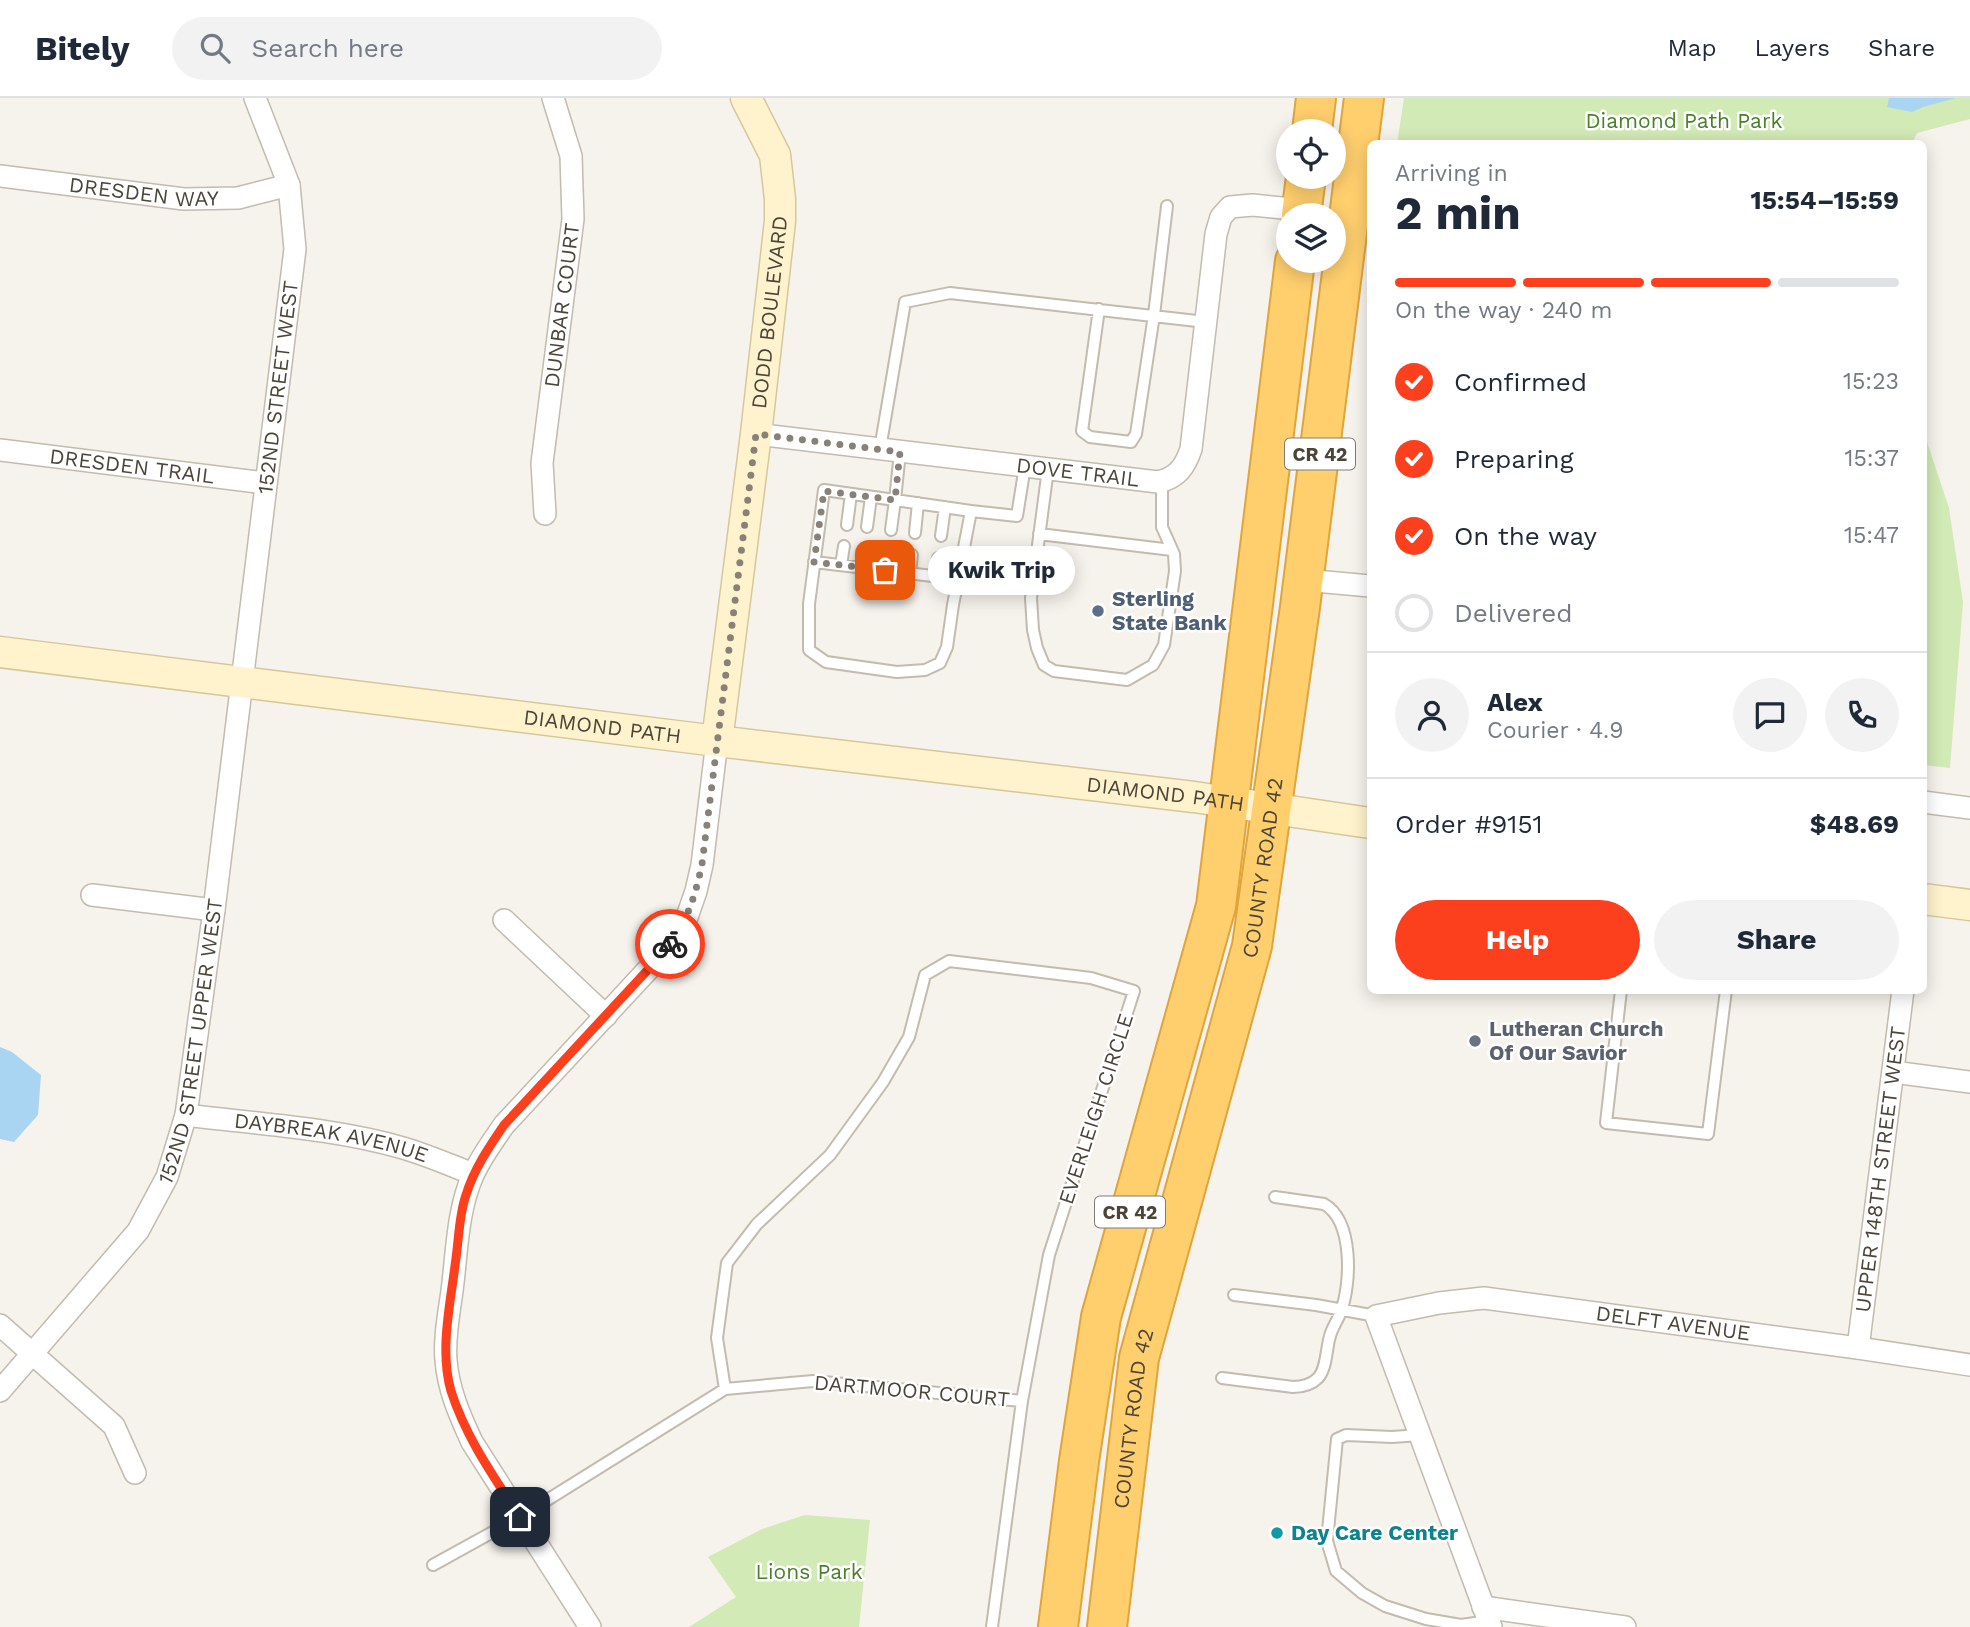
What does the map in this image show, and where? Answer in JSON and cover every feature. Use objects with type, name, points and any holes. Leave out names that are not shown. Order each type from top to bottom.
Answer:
[{"type":"highway","points":[[1313,119],[1316,98]]},
{"type":"highway","name":"COUNTY ROAD 42","points":[[1107,1627],[1139,1358],[1252,946],[1304,580],[1364,98]]},
{"type":"highway","name":"COUNTY ROAD 42","points":[[1058,1627],[1101,1317],[1216,906],[1294,273]]},
{"type":"street","name":"152ND STREET WEST","points":[[242,682],[295,250],[289,185],[255,98]]},
{"type":"street","name":"DUNBAR COURT","points":[[545,513],[542,463],[573,219],[571,156],[553,98]]},
{"type":"street","name":"DODD BOULEVARD","points":[[717,741],[756,434],[778,243],[780,199],[775,155],[746,98]]},
{"type":"street","name":"DRESDEN WAY","points":[[0,176],[184,199],[238,198],[289,185]]},
{"type":"street","name":"DOVE TRAIL","points":[[756,434],[1048,469],[1168,480],[1186,464],[1191,449],[1216,234],[1221,217],[1230,207],[1303,201]]},
{"type":"street","name":"DRESDEN TRAIL","points":[[0,450],[265,483]]},
{"type":"street","points":[[1304,580],[1367,586]]},
{"type":"street","name":"DIAMOND PATH","points":[[0,652],[1229,802],[1367,823]]},
{"type":"street","name":"152ND STREET UPPER WEST","points":[[0,1391],[138,1231],[167,1177],[186,1115],[242,682]]},
{"type":"street","points":[[590,1627],[472,1442],[450,1388],[445,1359],[460,1222],[473,1174],[504,1125],[656,961],[687,917],[702,864],[717,741]]},
{"type":"street","points":[[1927,801],[1970,808]]},
{"type":"street","points":[[92,895],[214,910]]},
{"type":"street","points":[[1927,900],[1970,905]]},
{"type":"street","points":[[504,920],[606,1016]]},
{"type":"street","name":"UPPER 148TH STREET WEST","points":[[1858,1348],[1903,994]]},
{"type":"street","points":[[1893,1072],[1970,1082]]},
{"type":"street","name":"DAYBREAK AVENUE","points":[[186,1115],[365,1139],[426,1156],[473,1174]]},
{"type":"street","name":"DELFT AVENUE","points":[[1376,1316],[1438,1303],[1484,1298],[1970,1365]]},
{"type":"street","points":[[1376,1316],[1488,1618],[1625,1627]]},
{"type":"street","points":[[0,1325],[114,1426],[135,1473]]},
{"type":"lane","points":[[1099,309],[1082,431],[1090,437],[1130,442],[1136,434],[1167,206]]},
{"type":"lane","points":[[891,530],[895,500],[890,450],[905,302],[950,293],[1206,322]]},
{"type":"lane","points":[[971,510],[947,646],[940,663],[925,670],[897,672],[826,662],[809,650],[809,604],[824,491],[851,494],[1017,516],[1025,466]]},
{"type":"lane","points":[[1048,469],[1031,598],[1037,648],[1044,665],[1054,671],[1127,680],[1153,665],[1164,645],[1175,571],[1172,550],[1162,527],[1162,481]]},
{"type":"lane","points":[[847,524],[851,494]]},
{"type":"lane","points":[[867,527],[871,497]]},
{"type":"lane","points":[[915,533],[918,503]]},
{"type":"lane","points":[[941,536],[945,507]]},
{"type":"lane","points":[[1040,534],[1172,550]]},
{"type":"lane","points":[[842,565],[844,547]]},
{"type":"lane","points":[[862,567],[864,549]]},
{"type":"lane","points":[[885,570],[887,552]]},
{"type":"lane","points":[[910,573],[912,555]]},
{"type":"lane","points":[[936,576],[938,558]]},
{"type":"lane","points":[[814,562],[958,579]]},
{"type":"lane","name":"EVERLEIGH CIRCLE","points":[[725,1389],[717,1338],[727,1263],[757,1224],[830,1155],[883,1082],[909,1037],[925,975],[949,961],[1091,978],[1135,991],[1049,1255],[1021,1401],[992,1627]]},
{"type":"lane","points":[[1621,994],[1606,1123],[1708,1134],[1726,994]]},
{"type":"lane","points":[[1222,1377],[1293,1387],[1311,1383],[1323,1370],[1330,1334],[1342,1310],[1349,1255],[1337,1217],[1331,1208],[1324,1204],[1275,1197]]},
{"type":"lane","points":[[1234,1295],[1316,1305],[1376,1316]]},
{"type":"lane","name":"DARTMOOR COURT","points":[[433,1565],[520,1517],[725,1389],[813,1381],[1021,1401]]},
{"type":"lane","points":[[1420,1435],[1346,1435],[1337,1439],[1327,1541],[1336,1571],[1362,1593],[1385,1606],[1426,1619],[1461,1625],[1488,1618]]},
{"type":"green space","name":"Diamond Path Park","points":[[1404,98],[1970,98],[1970,119],[1917,133],[1914,140],[1398,140]]},
{"type":"green space","points":[[1927,442],[1949,508],[1963,602],[1950,768],[1927,765]]},
{"type":"green space","name":"Lions Park","points":[[805,1515],[870,1520],[859,1627],[689,1627],[736,1597],[708,1557],[762,1529]]},
{"type":"water","points":[[1889,98],[1956,98],[1912,112],[1887,107]]},
{"type":"water","points":[[0,1047],[12,1052],[41,1075],[38,1115],[14,1142],[0,1139]]},
{"type":"way so far","points":[[670,944],[687,917],[702,864],[756,434],[900,452],[895,500],[824,491],[814,562],[885,570]]},
{"type":"place","name":"Kwik Trip","points":[[885,570]]},
{"type":"place","name":"Sterling State Bank","points":[[1098,611]]},
{"type":"place","name":"Lutheran Church Of Our Savior","points":[[1475,1041]]},
{"type":"place","name":"Day Care Center","points":[[1277,1533]]},
{"type":"route","points":[[520,1517],[472,1442],[450,1388],[445,1359],[465,1198],[473,1174],[504,1125],[670,944]]}]
